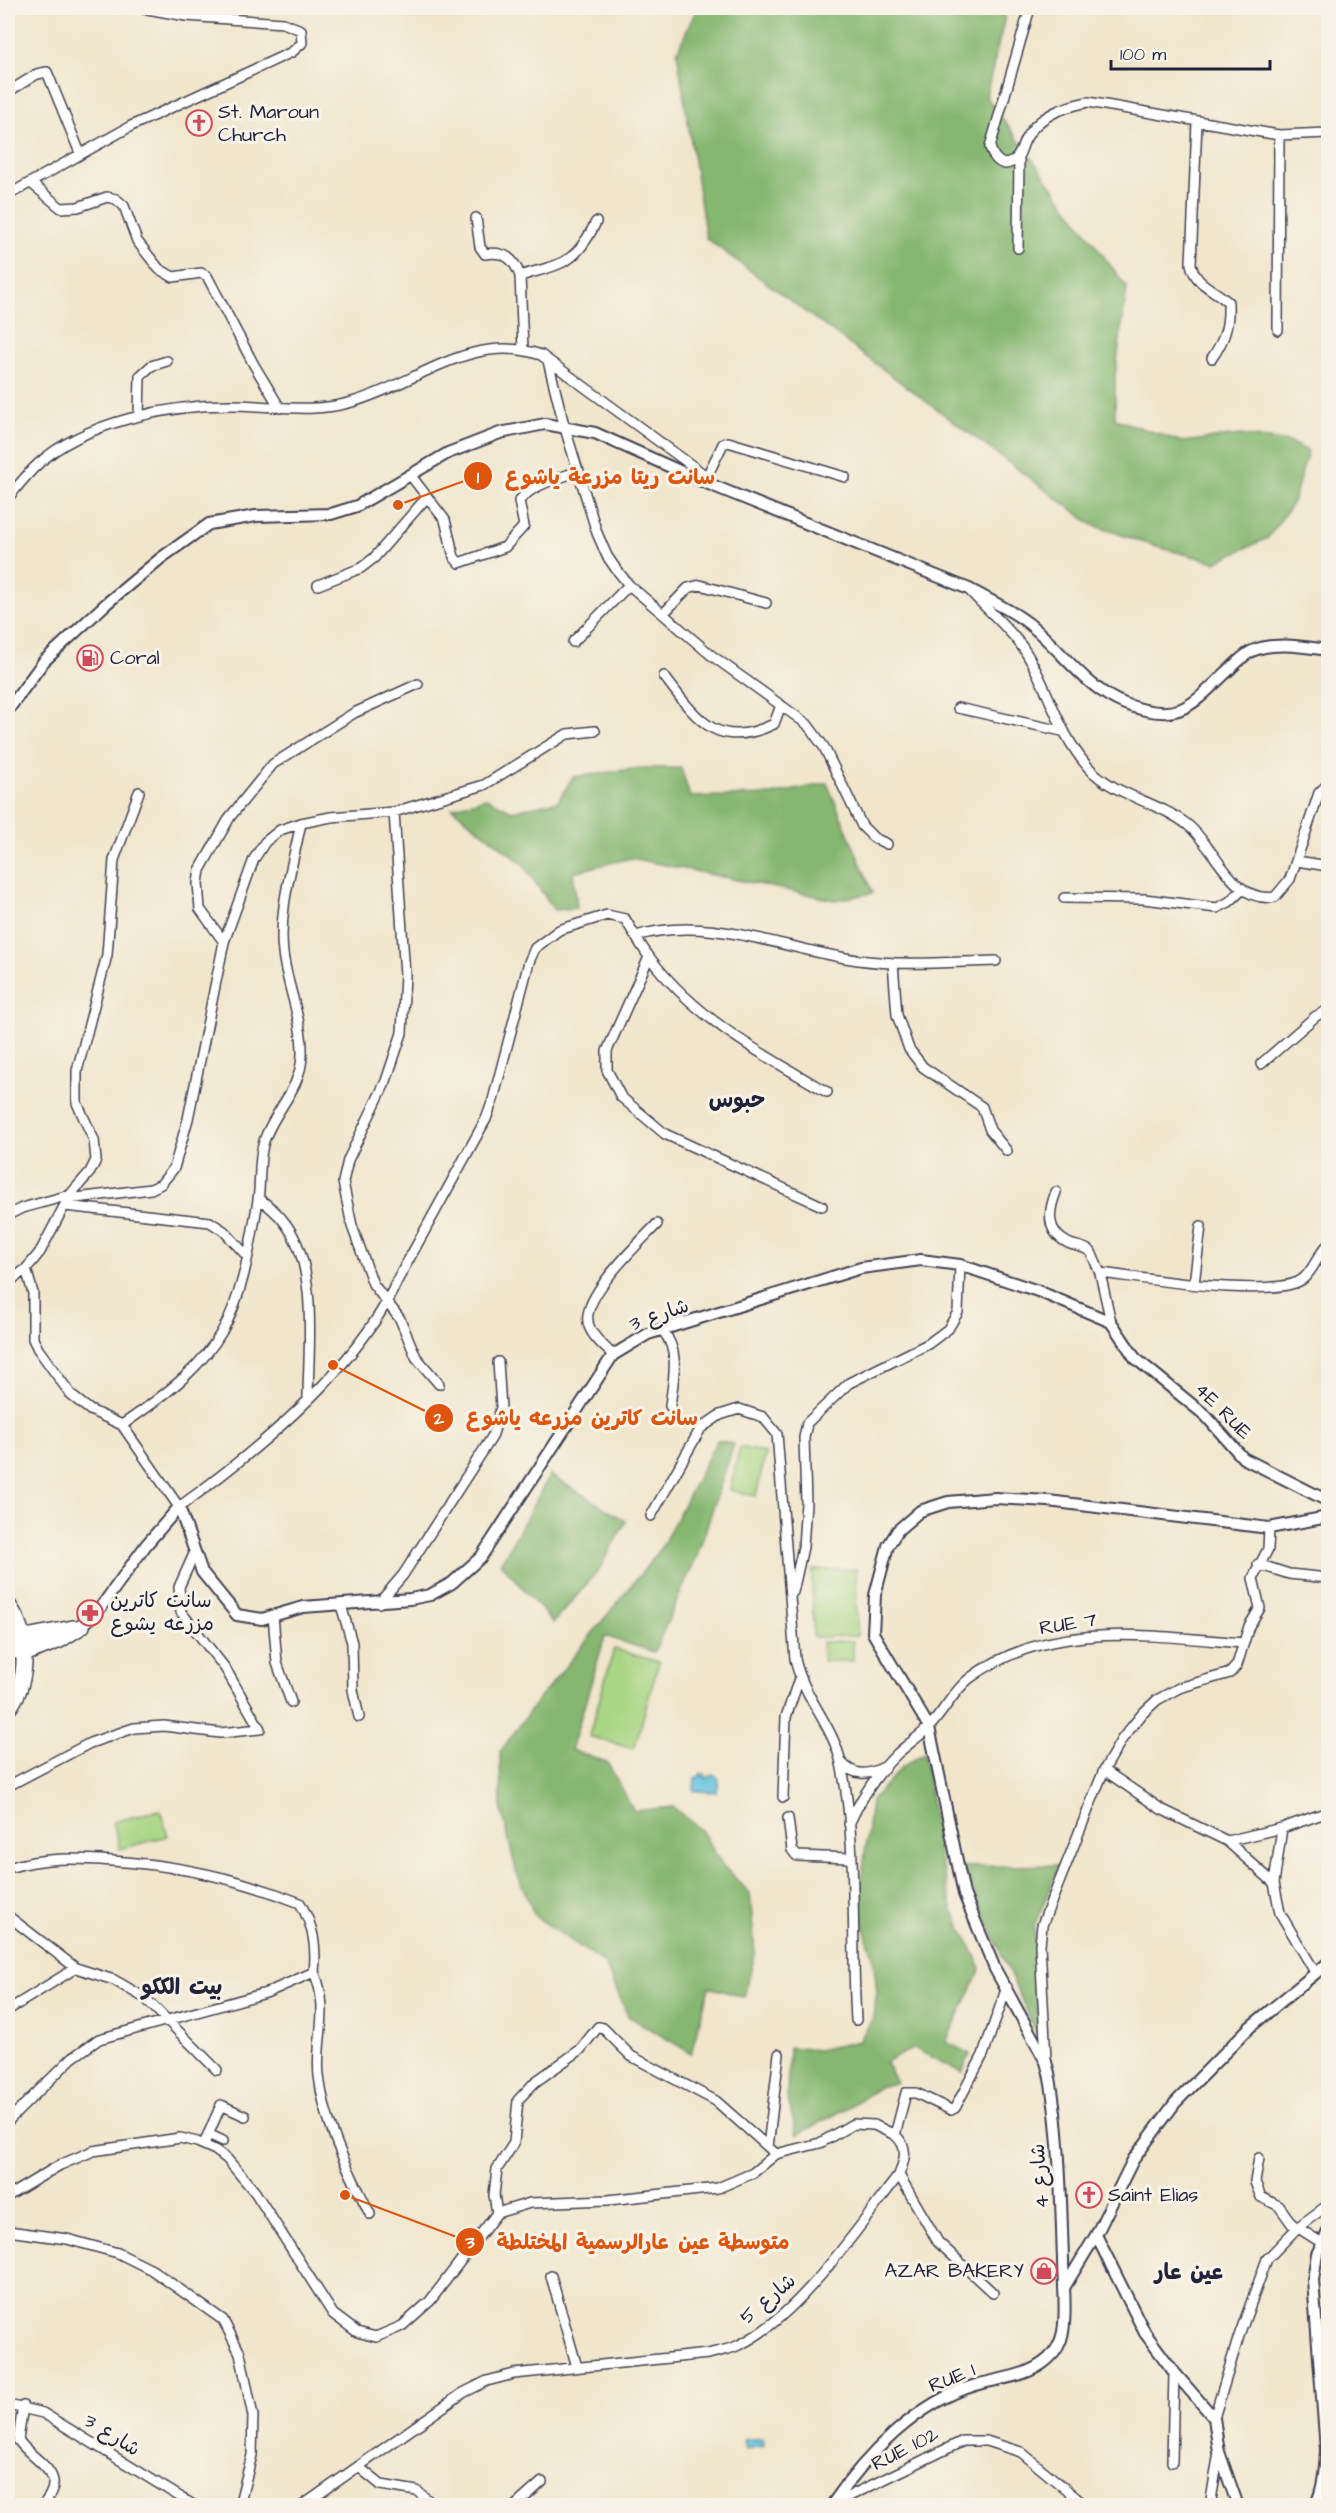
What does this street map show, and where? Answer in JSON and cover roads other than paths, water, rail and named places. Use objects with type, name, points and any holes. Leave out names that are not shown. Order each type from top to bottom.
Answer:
[{"type":"highway","points":[[8,1605],[22,1636],[24,1654],[20,1685],[8,1709]]},
{"type":"highway","points":[[24,1654],[8,1645],[22,1636],[82,1626]]},
{"type":"highway","points":[[24,1654],[60,1640],[82,1626]]},
{"type":"street","points":[[8,194],[131,126],[292,52],[302,43],[301,30],[283,23],[186,16],[142,8]]},
{"type":"street","points":[[1019,156],[1011,163],[1001,163],[993,157],[990,147],[1030,8]]},
{"type":"street","points":[[8,92],[37,74],[47,72],[80,153]]},
{"type":"street","points":[[1018,248],[1019,156],[1030,132],[1046,117],[1061,108],[1088,102],[1279,135],[1329,133]]},
{"type":"street","points":[[1197,122],[1191,264],[1193,276],[1199,283],[1228,302],[1228,329],[1212,358]]},
{"type":"street","points":[[1278,330],[1279,135]]},
{"type":"street","points":[[31,183],[61,208],[78,207],[107,197],[116,199],[124,206],[137,241],[159,269],[172,277],[201,273],[207,276],[254,365],[280,408]]},
{"type":"street","points":[[476,218],[480,247],[485,254],[499,252],[516,263],[520,276],[523,349]]},
{"type":"street","points":[[520,276],[562,263],[581,250],[596,222]]},
{"type":"street","points":[[8,498],[38,464],[69,442],[139,416],[179,409],[230,405],[316,408],[352,402],[459,356],[487,349],[523,349],[548,361],[705,479]]},
{"type":"street","points":[[139,416],[140,376],[151,366],[167,361]]},
{"type":"street","points":[[548,361],[564,425],[607,556],[630,585],[711,655],[781,705],[817,735],[862,826],[874,838],[887,844]]},
{"type":"street","points":[[8,710],[22,688],[52,654],[161,558],[201,529],[225,520],[256,516],[331,514],[357,507],[448,453],[500,433],[545,424],[564,425],[595,432],[969,589],[1028,623],[1095,686],[1123,703],[1154,712],[1177,711],[1191,706],[1253,650],[1296,646],[1329,650]]},
{"type":"street","points":[[705,479],[723,444],[728,442],[845,477]]},
{"type":"street","points":[[411,476],[445,520],[454,557],[459,563],[505,548],[524,526],[519,501],[521,497],[535,488],[579,471]]},
{"type":"street","points":[[318,585],[361,568],[374,558],[427,497]]},
{"type":"street","points":[[573,642],[630,585]]},
{"type":"street","points":[[663,614],[688,588],[700,585],[766,603]]},
{"type":"street","points":[[969,589],[1025,650],[1062,731],[1090,768],[1111,786],[1162,808],[1188,825],[1206,842],[1242,890],[1254,897],[1275,897],[1290,879],[1319,794],[1329,784]]},
{"type":"street","points":[[664,676],[694,713],[707,725],[724,735],[753,734],[774,724],[781,705]]},
{"type":"street","points":[[224,942],[200,909],[198,883],[200,870],[230,817],[273,764],[354,713],[418,684]]},
{"type":"street","points":[[958,708],[1062,731]]},
{"type":"street","points":[[8,1215],[21,1208],[151,1189],[161,1184],[170,1174],[188,1119],[224,942],[254,859],[265,842],[280,830],[301,823],[394,812],[484,785],[567,734],[595,731]]},
{"type":"street","points":[[8,1283],[26,1269],[47,1241],[68,1200],[90,1172],[96,1160],[93,1140],[77,1103],[77,1071],[107,955],[114,860],[140,792]]},
{"type":"street","points":[[394,812],[405,975],[402,1033],[386,1081],[348,1160],[343,1182],[352,1227],[377,1291],[400,1319],[416,1357],[439,1384]]},
{"type":"street","points":[[122,1425],[183,1381],[208,1355],[232,1315],[241,1292],[258,1197],[264,1141],[294,1087],[300,1070],[301,1042],[286,970],[283,934],[285,901],[301,823]]},
{"type":"street","points":[[1297,861],[1329,866]]},
{"type":"street","points":[[1064,898],[1144,899],[1217,908],[1229,902],[1242,890]]},
{"type":"street","points":[[82,1626],[98,1611],[146,1545],[179,1507],[235,1467],[308,1400],[351,1351],[387,1302],[494,1100],[528,962],[535,948],[559,930],[607,915],[625,919],[649,957],[672,984],[718,1024],[751,1048],[827,1092]]},
{"type":"street","points":[[636,936],[678,928],[711,931],[786,944],[836,957],[893,963],[996,961]]},
{"type":"street","points":[[649,957],[607,1051],[606,1070],[621,1097],[665,1134],[822,1206]]},
{"type":"street","points":[[893,963],[897,1015],[909,1049],[923,1067],[982,1107],[990,1130],[1007,1151]]},
{"type":"street","points":[[1261,1064],[1316,1016],[1329,1010]]},
{"type":"street","points":[[1056,1191],[1049,1210],[1052,1228],[1064,1240],[1091,1252],[1100,1273],[1111,1322]]},
{"type":"street","points":[[258,1197],[286,1224],[295,1240],[305,1268],[309,1340],[308,1400]]},
{"type":"street","points":[[68,1200],[210,1222],[224,1231],[247,1256]]},
{"type":"street","points":[[613,1355],[592,1332],[587,1314],[597,1292],[657,1224]]},
{"type":"street","points":[[1194,1284],[1201,1226]]},
{"type":"street","points":[[1100,1273],[1194,1284],[1275,1289],[1291,1286],[1304,1279],[1329,1245]]},
{"type":"street","name":"شارع 3","points":[[179,1507],[195,1554],[211,1585],[237,1615],[262,1618],[303,1607],[379,1603],[430,1594],[452,1583],[472,1568],[613,1355],[648,1334],[861,1268],[921,1260],[960,1265],[1038,1291],[1111,1322]]},
{"type":"street","points":[[791,1600],[803,1547],[806,1503],[804,1438],[807,1423],[849,1383],[928,1344],[954,1323],[958,1312],[960,1265]]},
{"type":"street","points":[[26,1269],[33,1293],[33,1339],[38,1349],[72,1396],[90,1410],[122,1425],[179,1507]]},
{"type":"street","name":"4E RUE","points":[[1111,1322],[1135,1358],[1206,1416],[1244,1458],[1329,1502]]},
{"type":"street","points":[[663,1331],[672,1342],[675,1366],[670,1406]]},
{"type":"street","points":[[379,1603],[403,1575],[492,1437],[501,1408],[498,1362]]},
{"type":"street","points":[[651,1516],[701,1428],[720,1415],[739,1409],[763,1417],[777,1434],[795,1659],[799,1679],[835,1741],[841,1762],[850,1858],[856,2020]]},
{"type":"street","name":"شارع 4","points":[[1064,2288],[1052,2091],[1046,2062],[1007,1987],[995,1969],[963,1894],[929,1727],[899,1674],[880,1648],[872,1622],[879,1578],[888,1546],[898,1530],[920,1511],[948,1502],[1016,1499],[1269,1528],[1329,1517]]},
{"type":"street","points":[[1046,2062],[1040,1945],[1042,1925],[1104,1770],[1143,1713],[1157,1700],[1179,1688],[1230,1673],[1237,1665],[1243,1643],[1260,1608],[1252,1584],[1258,1564],[1268,1549],[1269,1528]]},
{"type":"street","points":[[8,1786],[90,1743],[134,1728],[164,1726],[219,1734],[260,1729],[225,1668],[181,1612],[178,1598],[180,1582],[195,1554]]},
{"type":"street","points":[[1258,1564],[1297,1575],[1329,1578]]},
{"type":"street","points":[[341,1605],[352,1642],[353,1689],[359,1717]]},
{"type":"street","points":[[273,1615],[277,1663],[291,1702]]},
{"type":"street","name":"RUE 7","points":[[929,1727],[968,1680],[991,1664],[1057,1640],[1141,1634],[1243,1643]]},
{"type":"street","points":[[783,1797],[786,1717],[799,1679]]},
{"type":"street","points":[[848,1826],[863,1796],[887,1765],[929,1727]]},
{"type":"street","points":[[841,1762],[852,1772],[864,1774],[887,1765]]},
{"type":"street","points":[[1104,1770],[1161,1809],[1227,1841],[1274,1883]]},
{"type":"street","points":[[1227,1841],[1282,1828],[1329,1812]]},
{"type":"street","points":[[788,1818],[792,1850],[797,1856],[850,1858]]},
{"type":"street","points":[[1282,1828],[1274,1883],[1280,1912],[1315,1972]]},
{"type":"street","points":[[8,1868],[41,1859],[84,1858],[173,1866],[208,1872],[300,1903],[308,1918],[314,1939],[314,1972],[323,2004],[318,2065],[326,2113],[335,2144],[370,2214]]},
{"type":"street","points":[[8,1916],[76,1968],[114,1980],[133,1990],[151,2004],[217,2070]]},
{"type":"street","points":[[1064,2288],[1096,2235],[1133,2160],[1175,2103],[1250,2027],[1315,1972],[1328,1966]]},
{"type":"street","points":[[8,2010],[76,1968]]},
{"type":"street","points":[[8,2121],[88,2045],[119,2032],[167,2022],[266,1994],[314,1972]]},
{"type":"street","points":[[8,2196],[60,2165],[93,2151],[180,2138],[204,2144],[227,2159],[255,2192],[333,2314],[364,2336],[382,2336],[413,2318],[438,2293],[496,2213],[530,2203],[618,2199],[718,2188],[734,2184],[753,2173],[776,2154],[820,2143],[852,2124],[874,2125],[895,2135],[908,2091],[916,2092],[951,2110],[955,2108],[983,2055],[1007,1987]]},
{"type":"street","points":[[496,2213],[494,2195],[497,2169],[514,2143],[518,2100],[535,2082],[580,2050],[598,2027],[631,2056],[716,2101],[776,2154]]},
{"type":"street","points":[[768,2147],[779,2054]]},
{"type":"street","points":[[8,2105],[17,2112]]},
{"type":"street","points":[[204,2144],[220,2105],[245,2116]]},
{"type":"street","points":[[208,2134],[223,2141]]},
{"type":"street","name":"شارع 5","points":[[302,2505],[360,2468],[475,2387],[514,2374],[708,2354],[738,2346],[762,2331],[813,2284],[899,2175],[906,2159],[904,2144],[895,2135]]},
{"type":"street","points":[[1259,2158],[1256,2187],[1262,2197],[1279,2206],[1298,2227],[1322,2243]]},
{"type":"street","points":[[899,2175],[938,2242],[993,2293]]},
{"type":"street","points":[[1238,2505],[1219,2452],[1215,2418],[1239,2336],[1267,2259],[1298,2227],[1329,2205]]},
{"type":"street","points":[[8,2231],[67,2240],[118,2253],[152,2270],[223,2320],[240,2353],[253,2416],[252,2455],[239,2505]]},
{"type":"street","points":[[1315,2505],[1325,2472],[1326,2450],[1313,2280],[1314,2265],[1322,2243],[1329,2232]]},
{"type":"street","points":[[1096,2235],[1145,2333],[1174,2372],[1215,2418]]},
{"type":"street","points":[[551,2276],[577,2367]]},
{"type":"street","name":"RUE 1","points":[[831,2505],[861,2466],[926,2408],[950,2394],[975,2385],[1012,2377],[1047,2360],[1059,2347],[1063,2333],[1064,2288]]},
{"type":"street","points":[[1172,2462],[1174,2372]]},
{"type":"street","name":"شارع 3","points":[[8,2405],[22,2406],[44,2413],[195,2505]]},
{"type":"street","points":[[22,2406],[18,2440],[47,2468],[53,2479],[51,2493],[42,2505]]},
{"type":"street","name":"RUE 102","points":[[831,2505],[963,2441],[986,2441],[1021,2452],[1086,2505]]},
{"type":"street","points":[[1210,2505],[1219,2452]]},
{"type":"street","points":[[360,2468],[381,2485],[417,2491],[435,2505]]},
{"type":"street","points":[[514,2505],[542,2482]]},
{"type":"water","points":[[700,1774],[705,1774],[705,1778],[715,1775],[719,1779],[717,1792],[694,1791],[695,1777],[700,1777]]},
{"type":"water","points":[[763,2438],[764,2446],[746,2449],[744,2440]]},
{"type":"place","name":"St. Maroun Church","points":[[199,123]]},
{"type":"place","name":"سانت ريتا مزرعة ياشوع","points":[[398,505]]},
{"type":"place","name":"Coral","points":[[90,658]]},
{"type":"place","name":"سانت كاترين مزرعه ياشوع","points":[[333,1365]]},
{"type":"place","name":"سانت كاترين مزرعه يشوع","points":[[90,1613]]},
{"type":"place","name":"متوسطة عين عارالرسمية المختلطة","points":[[345,2195]]},
{"type":"place","name":"Saint Elias","points":[[1089,2195]]},
{"type":"place","name":"AZAR BAKERY","points":[[1044,2271]]},
{"type":"district","name":"حبوس","points":[[737,1100]]},
{"type":"district","name":"بيت الككو","points":[[182,1987]]},
{"type":"district","name":"عين عار","points":[[1189,2272]]}]
